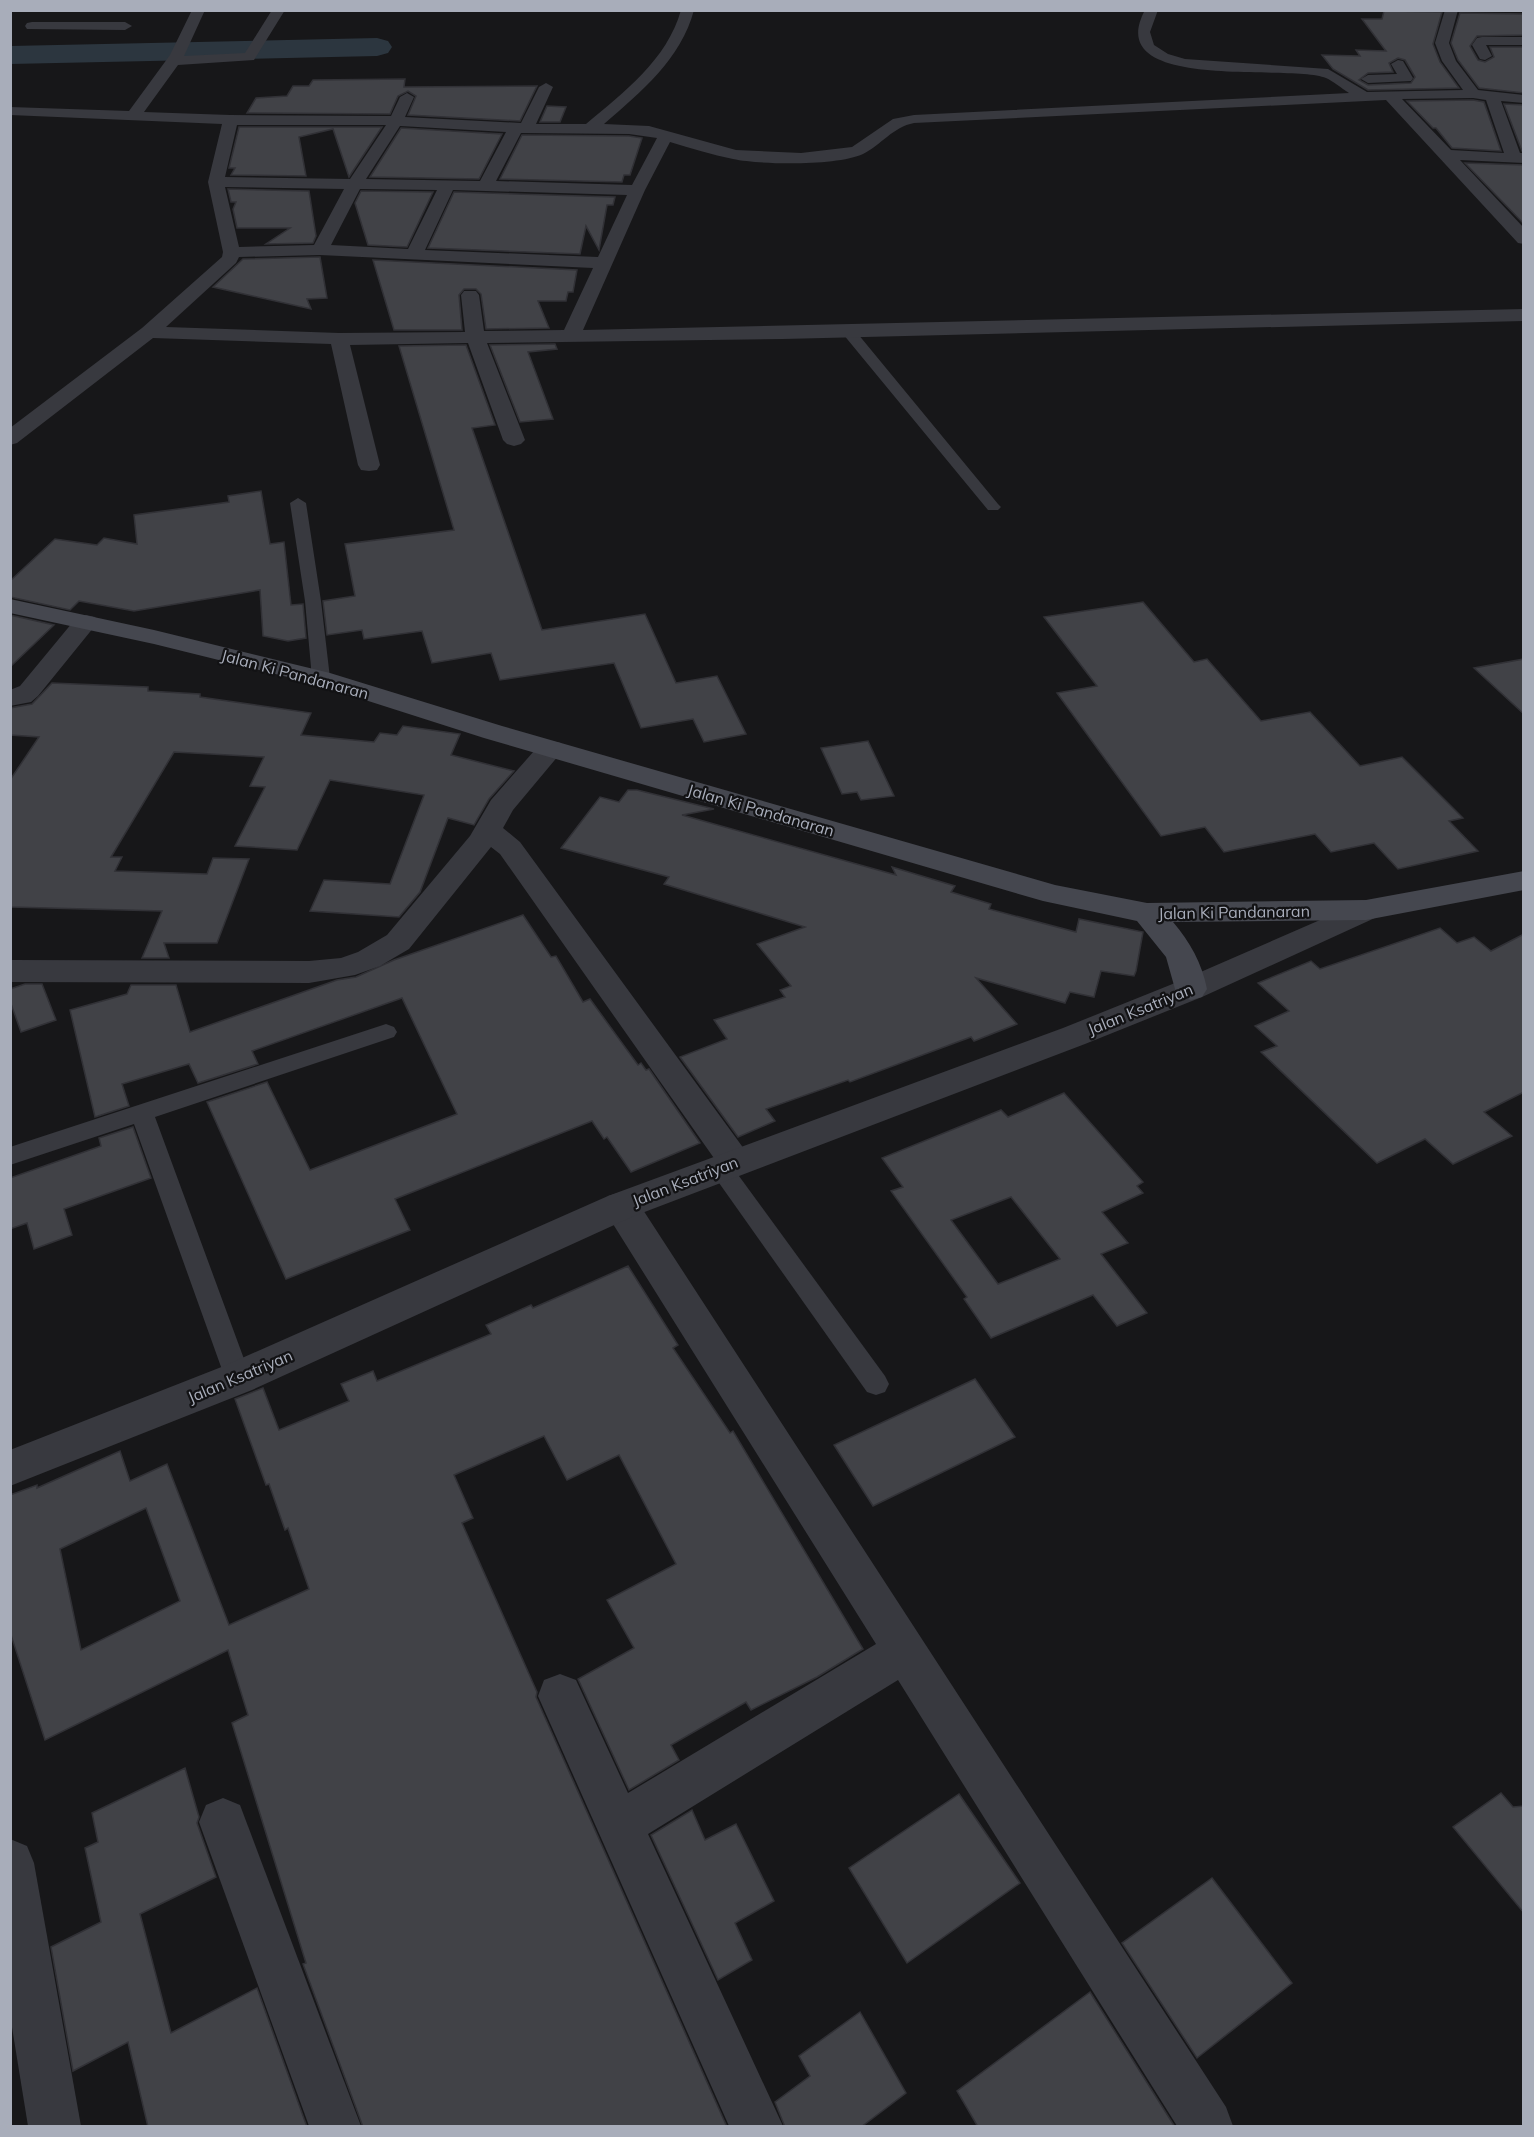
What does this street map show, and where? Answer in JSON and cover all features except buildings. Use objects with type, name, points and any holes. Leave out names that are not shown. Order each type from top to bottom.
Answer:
[{"type":"main road","name":"Jalan Ki Pandanaran","points":[[10,606],[321,678],[551,748],[1053,894],[1147,913],[1366,910],[1524,880]]},
{"type":"main road","points":[[1147,913],[1167,933],[1179,951],[1190,972],[1191,989]]},
{"type":"street","points":[[134,116],[176,59],[186,42],[199,10]]},
{"type":"street","points":[[176,59],[249,57],[279,10]]},
{"type":"street","points":[[591,128],[665,57],[686,23],[688,10]]},
{"type":"street","points":[[1152,10],[1142,29],[1143,39],[1150,50],[1162,58],[1194,64],[1312,70],[1339,78],[1365,96]]},
{"type":"street","points":[[1452,10],[1442,43],[1449,62],[1473,94]]},
{"type":"street","points":[[20,18],[35,22],[125,26]]},
{"type":"street","points":[[1485,56],[1479,45],[1482,41],[1524,40]]},
{"type":"street","points":[[1339,78],[1404,79],[1406,78],[1398,64]]},
{"type":"street","points":[[485,186],[546,87]]},
{"type":"street","points":[[10,111],[230,120],[396,121],[521,128],[649,131],[735,155],[812,157],[857,151],[898,122],[914,119],[1390,95],[1473,94],[1524,99]]},
{"type":"street","points":[[1390,95],[1524,239]]},
{"type":"street","points":[[1447,155],[1519,158],[1492,96]]},
{"type":"street","points":[[320,250],[355,183],[396,121],[407,97]]},
{"type":"street","points":[[10,439],[149,332],[226,265],[232,252],[216,182],[230,120]]},
{"type":"street","points":[[571,334],[637,190],[666,135]]},
{"type":"street","points":[[216,182],[637,190]]},
{"type":"street","points":[[414,255],[447,185]]},
{"type":"street","points":[[1496,209],[1514,209]]},
{"type":"street","points":[[232,252],[320,250],[604,263]]},
{"type":"street","points":[[470,295],[475,336],[514,440]]},
{"type":"street","points":[[149,332],[339,339],[848,331],[1524,315]]},
{"type":"street","points":[[339,339],[369,465]]},
{"type":"street","points":[[10,698],[22,696],[29,691],[86,622]]},
{"type":"street","points":[[10,971],[309,972],[344,968],[369,959],[398,942],[489,831],[493,817],[501,806],[551,748]]},
{"type":"street","points":[[489,831],[510,848],[728,1164]]},
{"type":"street","name":"Jalan Ksatriyan","points":[[10,1468],[238,1378],[621,1206],[1074,1036],[1191,989],[1366,910]]},
{"type":"street","points":[[621,1206],[1207,2127]]},
{"type":"street","points":[[619,1825],[905,1651]]},
{"type":"street","points":[[560,1696],[756,2127]]},
{"type":"street","points":[[223,1822],[336,2127]]},
{"type":"street","points":[[10,1863],[55,2127]]},
{"type":"lane","points":[[848,331],[993,507]]},
{"type":"lane","points":[[298,503],[313,601],[321,678]]},
{"type":"lane","points":[[10,1156],[386,1032]]},
{"type":"lane","points":[[142,1113],[238,1378]]},
{"type":"lane","points":[[728,1164],[876,1384]]},
{"type":"waterway","points":[[10,55],[377,47]]}]
